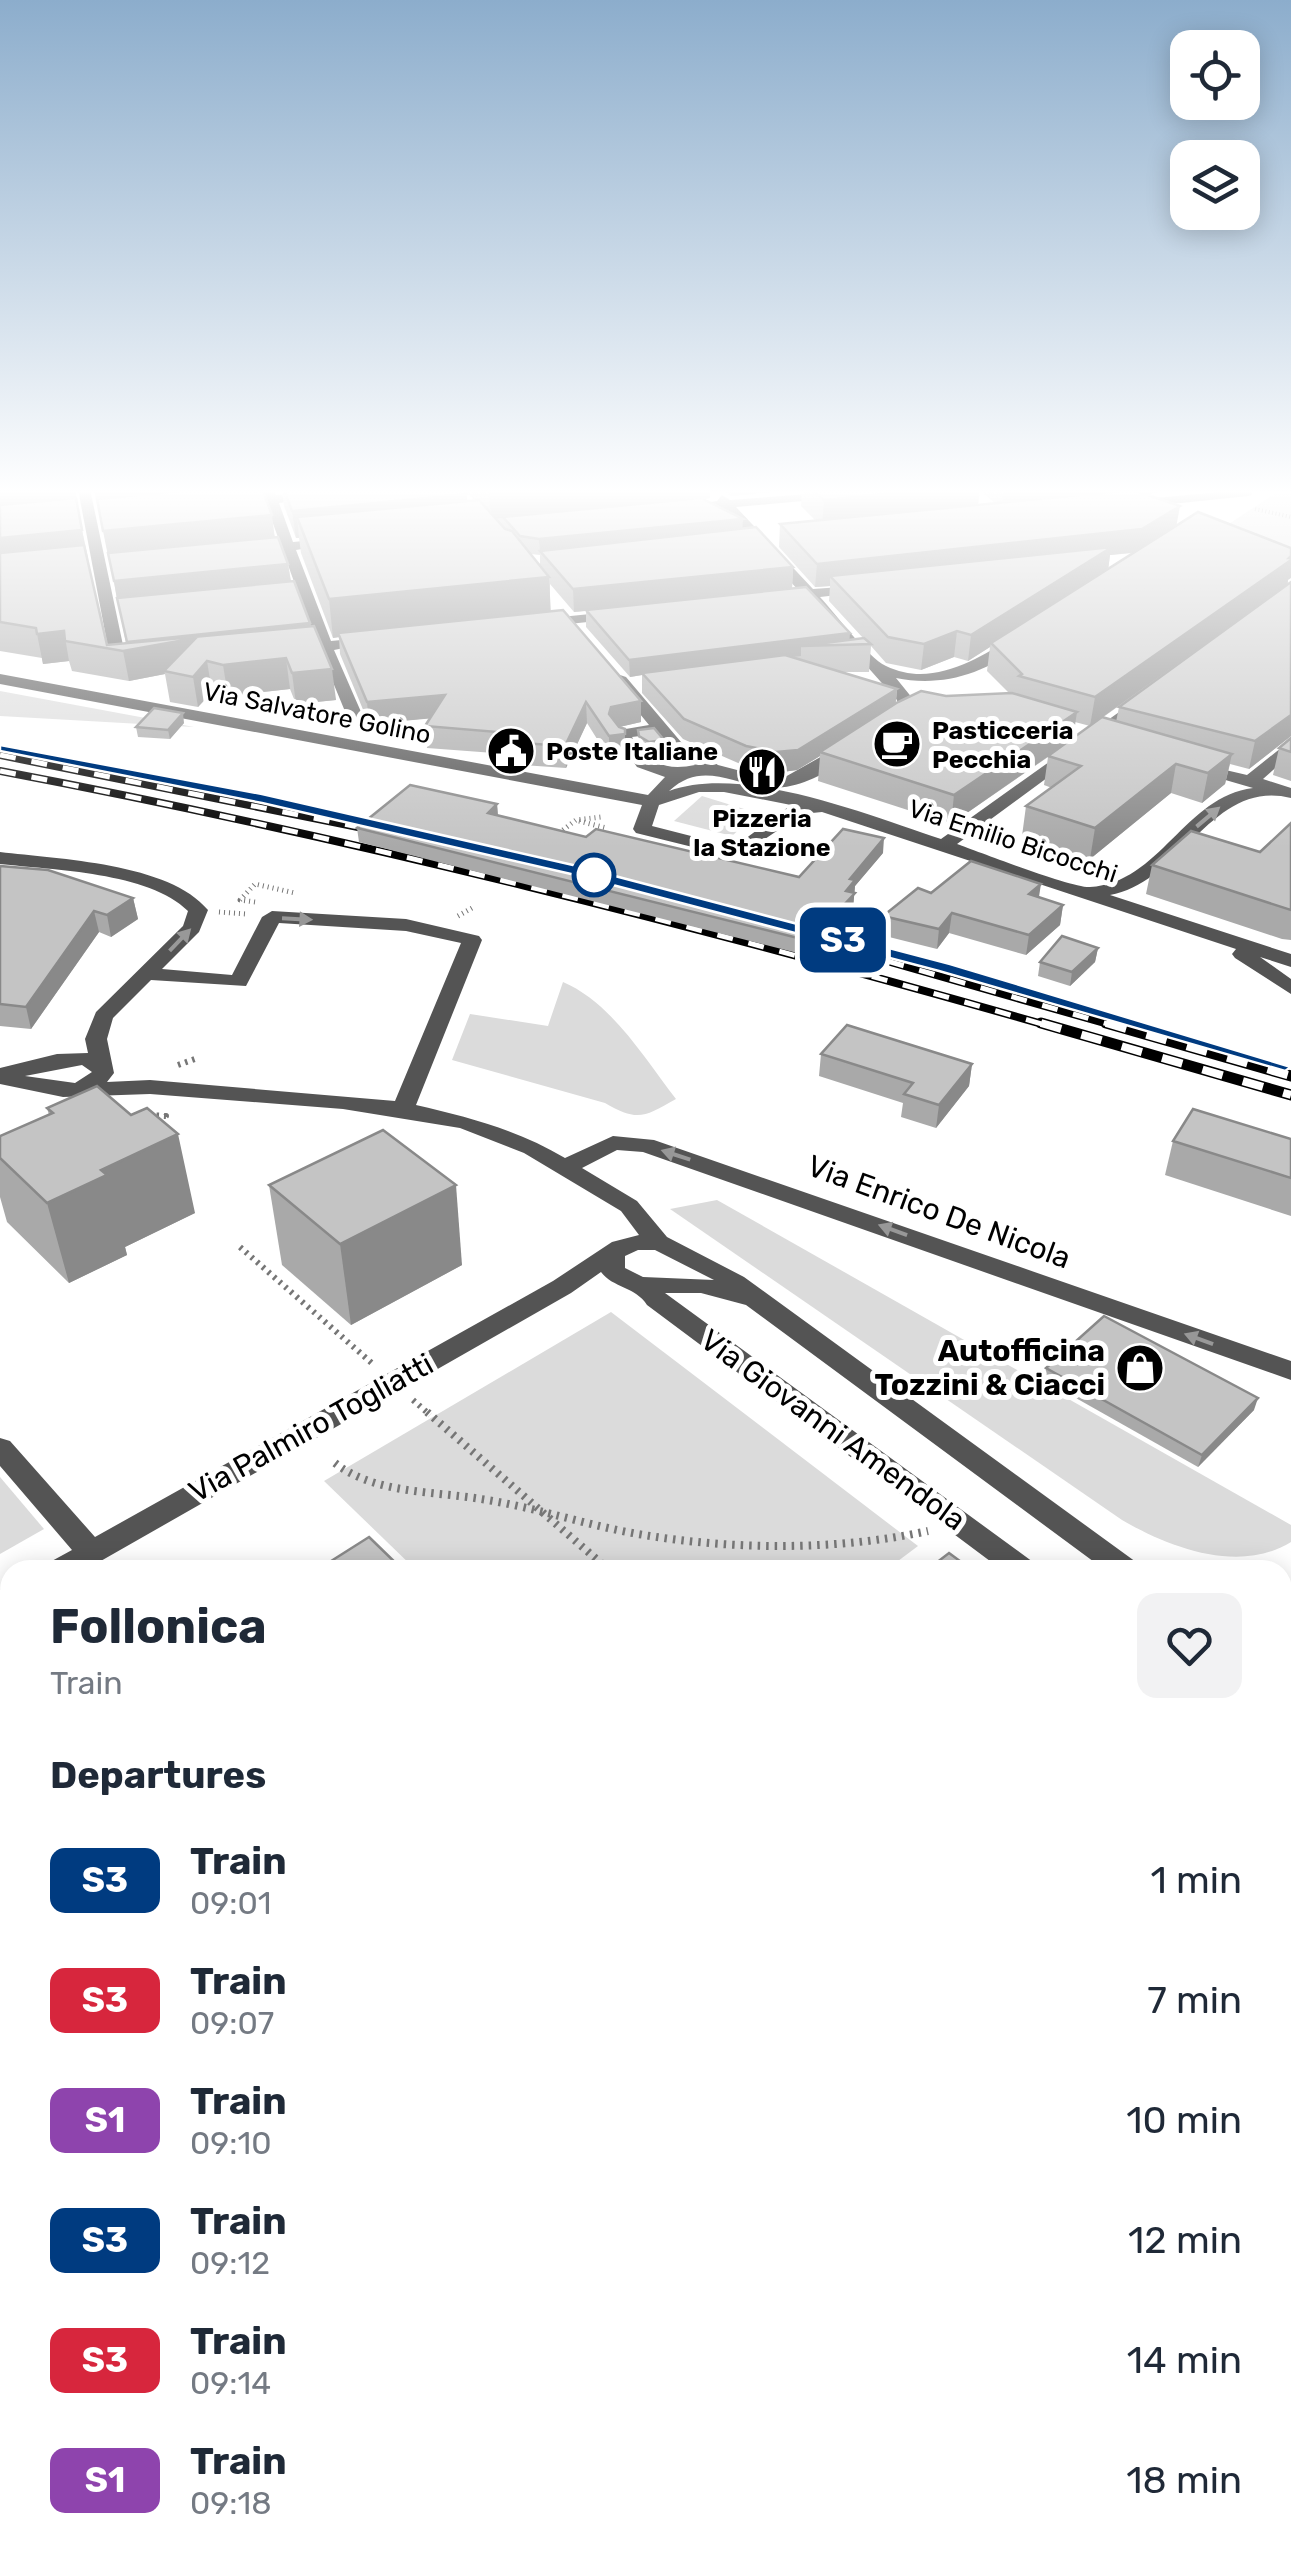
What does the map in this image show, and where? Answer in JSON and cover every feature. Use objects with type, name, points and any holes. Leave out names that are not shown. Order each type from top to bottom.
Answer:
[{"type":"street","points":[[114,609],[120,669],[138,667]]},
{"type":"street","points":[[311,609],[357,720]]},
{"type":"street","points":[[560,609],[584,638]]},
{"type":"street","points":[[824,609],[905,699],[906,714]]},
{"type":"street","points":[[530,624],[628,614]]},
{"type":"street","points":[[844,659],[874,662],[921,680],[967,681],[1037,628]]},
{"type":"street","points":[[276,652],[382,640]]},
{"type":"street","points":[[605,662],[660,728],[710,777]]},
{"type":"street","name":"Via Salvatore Golino","points":[[0,679],[625,796],[655,796]]},
{"type":"street","points":[[626,686],[648,684]]},
{"type":"street","points":[[945,845],[1156,690]]},
{"type":"street","points":[[660,728],[620,734],[643,763],[678,776],[768,784],[802,778],[863,739]]},
{"type":"street","points":[[1072,887],[1107,892],[1124,888],[1291,745]]},
{"type":"street","points":[[1194,765],[1232,784],[1291,795]]},
{"type":"street","points":[[678,776],[655,796],[643,830],[733,853],[744,850],[797,809],[826,807]]},
{"type":"street","points":[[655,796],[710,777]]},
{"type":"street","name":"Via Emilio Bicocchi","points":[[710,777],[826,807],[1291,958]]},
{"type":"street","points":[[802,778],[800,787],[804,793],[826,807]]},
{"type":"street","points":[[0,858],[122,876],[184,896],[198,910],[192,928],[103,1016],[96,1039],[103,1067],[101,1078],[80,1089]]},
{"type":"street","points":[[1124,888],[1128,898],[1141,908]]},
{"type":"street","points":[[145,973],[239,982],[272,917],[406,925],[472,940],[403,1109]]},
{"type":"street","points":[[1185,923],[1240,952],[1291,988]]},
{"type":"street","name":"Via Giovanni Amendola","points":[[0,1076],[84,1058],[150,1088]]},
{"type":"street","points":[[56,1063],[44,1077],[56,1089]]},
{"type":"street","name":"Via Giovanni Amendola","points":[[0,1076],[56,1089],[150,1088],[403,1109],[479,1127],[532,1148],[640,1215],[668,1249]]},
{"type":"street","name":"Via Enrico De Nicola","points":[[565,1168],[613,1143],[646,1145],[1291,1371]]},
{"type":"street","name":"Via Giovanni Amendola","points":[[609,1197],[623,1221],[613,1272],[646,1284],[701,1285],[758,1302]]},
{"type":"street","name":"Via Giovanni Amendola","points":[[617,1251],[638,1242],[668,1249],[726,1274],[758,1302],[1114,1560]]},
{"type":"street","points":[[646,1284],[677,1271],[668,1249]]},
{"type":"street","name":"Via Palmiro Togliatti","points":[[85,1560],[562,1287],[617,1251]]},
{"type":"street","name":"Via Giovanni Amendola","points":[[646,1284],[656,1298],[1010,1560]]},
{"type":"street","name":"Via Palmiro Togliatti","points":[[562,1287],[646,1284]]},
{"type":"street","points":[[0,1448],[78,1560]]},
{"type":"path","points":[[552,840],[575,820],[610,818]]},
{"type":"path","points":[[575,820],[606,828]]},
{"type":"path","points":[[219,904],[222,914]]},
{"type":"path","points":[[198,910],[272,917]]},
{"type":"path","points":[[143,1114],[166,1116],[152,1129]]},
{"type":"path","points":[[240,1247],[598,1560]]},
{"type":"path","points":[[335,1463],[352,1476],[394,1487],[485,1499],[639,1534],[752,1546],[924,1534]]},
{"type":"shaded area","points":[[0,691],[194,727],[0,716]]},
{"type":"shaded area","points":[[702,796],[757,813],[732,836],[674,821]]},
{"type":"shaded area","points":[[563,982],[581,991],[612,1017],[676,1099],[648,1113],[634,1115],[605,1103],[452,1060],[470,1014],[548,1026]]},
{"type":"shaded area","points":[[717,1200],[1291,1525],[1291,1542],[1250,1556],[1205,1554],[1161,1540],[1122,1520],[670,1209]]},
{"type":"shaded area","points":[[611,1312],[918,1546],[899,1560],[406,1560],[324,1481]]},
{"type":"shaded area","points":[[0,1477],[44,1529],[0,1554]]},
{"type":"building","points":[[0,609],[99,609],[107,645],[314,626],[332,669],[292,673],[286,658],[223,665],[207,661],[193,677],[164,671],[196,638],[123,651],[65,641],[64,631],[37,634],[36,628],[0,622]]},
{"type":"building","points":[[119,609],[304,609],[310,623],[127,642]]},
{"type":"building","points":[[827,609],[850,633],[629,660],[586,610]]},
{"type":"building","points":[[861,609],[1013,609],[971,635],[957,631],[924,644],[888,637]]},
{"type":"building","points":[[1045,609],[1222,609],[1095,697],[1019,676],[1022,674],[991,643]]},
{"type":"building","points":[[1254,609],[1291,609],[1291,715],[1255,741],[1119,707]]},
{"type":"building","points":[[563,610],[641,701],[611,707],[609,714],[625,729],[625,734],[609,736],[586,702],[565,746],[494,741],[498,732],[425,726],[445,695],[367,702],[338,633]]},
{"type":"building","points":[[864,638],[871,644],[801,646]]},
{"type":"building","points":[[785,655],[897,689],[798,750],[776,752],[746,746],[684,719],[642,673]]},
{"type":"building","points":[[921,691],[946,696],[1012,693],[1077,712],[954,795],[820,752]]},
{"type":"building","points":[[154,708],[183,713],[168,730],[136,727]]},
{"type":"building","points":[[1102,717],[1232,754],[1208,773],[1176,764],[1095,828],[1026,806],[1081,766],[1048,756]]},
{"type":"building","points":[[654,728],[664,740],[649,742],[639,736],[638,730]]},
{"type":"building","points":[[1291,738],[1291,752],[1279,748]]},
{"type":"building","points":[[410,785],[497,804],[488,813],[586,837],[596,829],[799,877],[843,829],[884,838],[850,879],[855,880],[846,891],[855,893],[810,941],[357,828]]},
{"type":"building","points":[[1291,823],[1291,910],[1152,865],[1191,831],[1260,852]]},
{"type":"building","points":[[971,861],[1041,884],[1029,894],[1063,905],[1029,935],[952,913],[939,929],[883,916],[918,888],[931,893]]},
{"type":"building","points":[[0,866],[48,870],[133,898],[107,915],[94,911],[26,1007],[0,1004]]},
{"type":"building","points":[[1062,936],[1098,948],[1072,972],[1040,962]]},
{"type":"building","points":[[847,1025],[972,1064],[939,1105],[904,1094],[913,1083],[821,1054]]},
{"type":"building","points":[[97,1086],[131,1115],[147,1108],[178,1134],[101,1170],[107,1175],[47,1203],[0,1158],[0,1136],[53,1113],[47,1108]]},
{"type":"building","points":[[1193,1109],[1291,1139],[1291,1178],[1173,1141]]},
{"type":"building","points":[[383,1130],[456,1185],[340,1244],[269,1185]]},
{"type":"building","points":[[1104,1316],[1258,1398],[1202,1455],[1046,1368]]},
{"type":"building","points":[[369,1537],[393,1560],[333,1560]]},
{"type":"building","points":[[949,1553],[958,1560],[940,1560]]},
{"type":"railway","points":[[0,755],[383,832]]},
{"type":"railway","points":[[0,771],[265,825],[528,886],[1049,1026]]},
{"type":"railway","points":[[796,935],[1115,1026]]},
{"type":"railway","points":[[1041,1023],[1291,1095]]},
{"type":"railway","points":[[1106,1023],[1291,1076]]},
{"type":"train","name":"S3","points":[[0,749],[262,798],[573,870],[944,968],[1291,1067]]},
{"type":"place","name":"Pasticceria Pecchia","points":[[897,744]]},
{"type":"place","name":"Poste Italiane","points":[[511,751]]},
{"type":"place","name":"Pizzeria la Stazione","points":[[762,772]]},
{"type":"place","name":"Autofficina Tozzini & Ciacci","points":[[1140,1368]]}]
